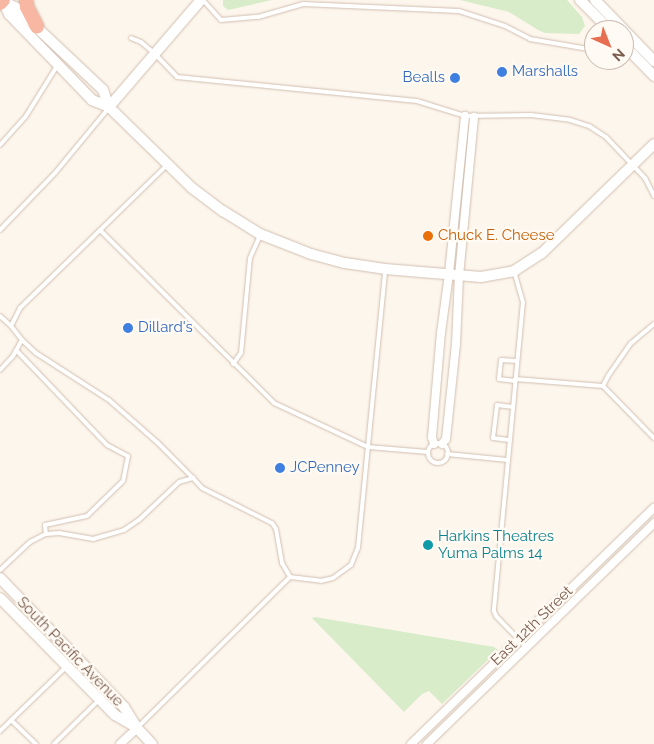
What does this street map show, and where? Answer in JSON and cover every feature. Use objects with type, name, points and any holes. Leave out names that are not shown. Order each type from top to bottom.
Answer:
[{"type":"highway","points":[[26,0],[27,7],[37,27]]},
{"type":"street","points":[[109,107],[202,0]]},
{"type":"street","points":[[580,0],[602,20]]},
{"type":"street","points":[[2,1],[15,7],[103,90],[109,107]]},
{"type":"street","points":[[2,1],[10,14],[92,100],[109,107],[192,188],[222,211],[260,234],[311,254],[344,263],[385,269],[454,275],[488,276],[514,271],[542,253],[654,144]]},
{"type":"street","points":[[599,1],[609,20]]},
{"type":"street","points":[[634,45],[654,61]]},
{"type":"street","points":[[634,55],[654,76]]},
{"type":"street","points":[[465,116],[454,275],[456,344],[446,439],[438,444],[432,437],[441,333],[454,275],[474,117]]},
{"type":"street","name":"East 12th Street","points":[[410,744],[654,508]]},
{"type":"street","name":"East 12th Street","points":[[427,744],[654,523]]},
{"type":"street","name":"South Pacific Avenue","points":[[0,578],[124,707],[137,728],[152,744]]},
{"type":"street","name":"South Pacific Avenue","points":[[0,598],[115,715],[137,728]]},
{"type":"street","points":[[120,744],[137,728]]},
{"type":"lane","points":[[202,0],[221,20],[258,17],[303,4],[459,11],[505,26],[530,39],[584,48]]},
{"type":"lane","points":[[591,12],[599,1]]},
{"type":"lane","points":[[132,38],[141,42],[154,53],[177,77],[417,101],[474,117],[531,115],[570,120],[589,126],[606,137],[645,178],[654,196]]},
{"type":"lane","points":[[0,145],[26,116],[41,95],[49,75],[58,64]]},
{"type":"lane","points":[[0,230],[55,173],[109,107]]},
{"type":"lane","points":[[11,326],[20,308],[168,164]]},
{"type":"lane","points":[[100,230],[274,404],[368,447],[428,452],[438,444],[446,448],[448,454]]},
{"type":"lane","points":[[232,364],[241,353],[250,258],[260,234]]},
{"type":"lane","points":[[290,577],[321,581],[333,578],[351,565],[358,548],[385,269]]},
{"type":"lane","points":[[514,271],[523,302],[494,611],[496,616],[526,647]]},
{"type":"lane","points":[[0,316],[36,353],[109,400],[157,442],[202,488],[272,523],[278,538],[282,563],[290,577]]},
{"type":"lane","points":[[603,386],[631,343],[654,324]]},
{"type":"lane","points":[[0,370],[22,340]]},
{"type":"lane","points":[[16,350],[107,445],[128,456],[122,481],[87,516],[45,525],[46,534]]},
{"type":"lane","points":[[517,361],[501,360],[499,379],[603,386],[654,438]]},
{"type":"lane","points":[[509,440],[493,438],[497,405],[512,407]]},
{"type":"lane","points":[[428,452],[429,458],[437,463],[443,462],[448,454]]},
{"type":"lane","points":[[448,454],[508,460]]},
{"type":"lane","points":[[0,570],[30,542],[46,534],[59,533],[93,539],[109,536],[139,520],[179,482],[193,478]]},
{"type":"lane","points":[[137,728],[290,577]]},
{"type":"lane","points":[[0,731],[67,666]]},
{"type":"lane","points":[[54,744],[100,700]]},
{"type":"lane","points":[[11,720],[36,744]]},
{"type":"green space","points":[[223,0],[272,0],[228,10],[223,6]]},
{"type":"green space","points":[[460,0],[567,0],[582,17],[584,27],[579,34],[545,33],[509,12]]},
{"type":"green space","points":[[312,618],[494,647],[498,650],[442,704],[429,691],[422,694],[404,712]]},
{"type":"place","name":"Marshalls","points":[[502,72]]},
{"type":"place","name":"Bealls","points":[[455,78]]},
{"type":"place","name":"Chuck E. Cheese","points":[[428,236]]},
{"type":"place","name":"Dillard's","points":[[128,328]]},
{"type":"place","name":"JCPenney","points":[[280,468]]},
{"type":"place","name":"Harkins Theatres Yuma Palms 14","points":[[428,545]]}]
